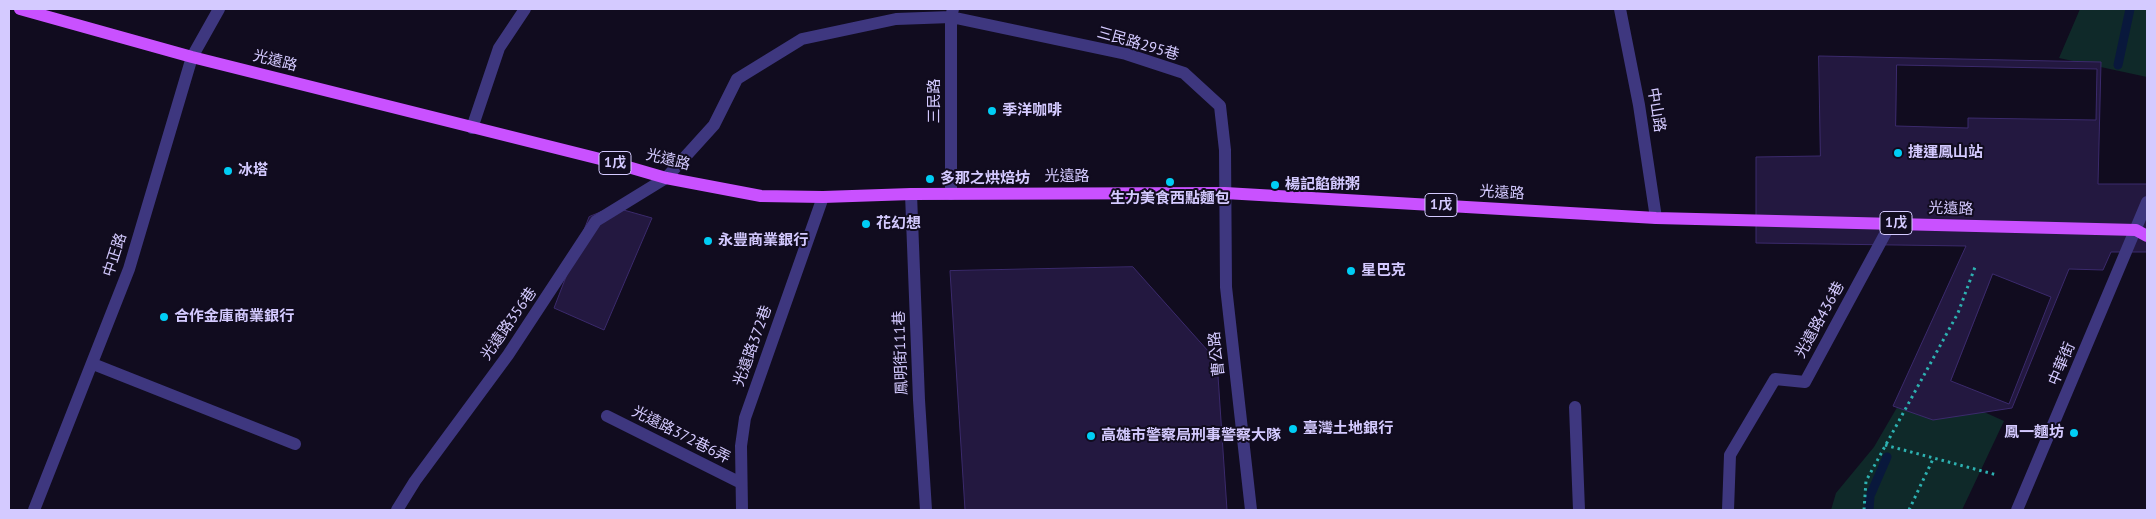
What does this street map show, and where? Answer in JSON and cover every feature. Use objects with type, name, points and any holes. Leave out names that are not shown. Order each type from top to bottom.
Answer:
[{"type":"main road","name":"光遠路","points":[[20,9],[192,57],[604,160],[666,178],[761,196],[1225,193],[1656,218],[1891,223],[2144,232]]},
{"type":"street","name":"中正路","points":[[34,510],[129,269],[192,57],[219,9]]},
{"type":"street","points":[[472,128],[499,48],[525,9]]},
{"type":"street","name":"中山路","points":[[1620,9],[1639,105],[1656,218]]},
{"type":"street","name":"三民路295巷","points":[[666,178],[714,125],[737,79],[802,39],[896,19],[952,13],[1126,54],[1184,74],[1220,106],[1225,150],[1225,193]]},
{"type":"street","name":"三民路","points":[[951,194],[952,13]]},
{"type":"street","name":"光遠路356巷","points":[[397,510],[415,481],[508,355],[596,221],[666,178]]},
{"type":"street","name":"曹公路","points":[[1225,193],[1226,287],[1251,510]]},
{"type":"street","name":"鳳明街111巷","points":[[911,194],[919,400],[926,510]]},
{"type":"street","name":"光遠路372巷","points":[[742,510],[741,446],[745,418],[823,197]]},
{"type":"street","name":"中華街","points":[[2017,510],[2144,232],[2147,202]]},
{"type":"street","name":"光遠路436巷","points":[[1728,510],[1730,455],[1776,379],[1805,382],[1891,223]]},
{"type":"street","points":[[93,364],[295,444]]},
{"type":"street","points":[[1575,407],[1579,510]]},
{"type":"street","name":"光遠路372巷6弄","points":[[606,416],[741,483]]},
{"type":"path","points":[[1864,510],[1866,481],[1958,313],[1975,268]]},
{"type":"path","points":[[1885,446],[1997,475]]},
{"type":"path","points":[[1908,510],[1934,458]]},
{"type":"green space","points":[[2080,9],[2147,9],[2147,77],[2059,58]]},
{"type":"green space","points":[[1913,380],[2004,421],[1962,510],[1831,510],[1836,493],[1874,447]]},
{"type":"building","points":[[1819,56],[2101,62],[2098,184],[2147,184],[2147,252],[2111,252],[2103,270],[2069,269],[2012,408],[1933,420],[1893,406],[1966,246],[1756,243],[1756,157],[1820,156]]},
{"type":"building","points":[[1897,65],[2097,69],[2096,120],[1968,118],[1968,128],[1896,126]]},
{"type":"building","points":[[613,207],[652,218],[604,330],[554,308],[589,217]]},
{"type":"building","name":"高雄市警察局刑事警察大隊","points":[[1133,267],[1217,361],[1227,510],[965,510],[950,271]]},
{"type":"building","points":[[1993,274],[2051,297],[2009,404],[1951,381]]},
{"type":"waterway","points":[[2118,65],[2130,9]]},
{"type":"waterway","points":[[1869,510],[1870,496],[1887,457]]},
{"type":"place","name":"季洋咖啡","points":[[992,111]]},
{"type":"place","name":"捷運鳳山站","points":[[1898,153]]},
{"type":"place","name":"冰塔","points":[[228,171]]},
{"type":"place","name":"多那之烘焙坊","points":[[930,179]]},
{"type":"place","name":"生力美食西點麵包","points":[[1170,182]]},
{"type":"place","name":"楊記餡餅粥","points":[[1275,185]]},
{"type":"place","name":"花幻想","points":[[866,224]]},
{"type":"place","name":"永豐商業銀行","points":[[708,241]]},
{"type":"place","name":"星巴克","points":[[1351,271]]},
{"type":"place","name":"合作金庫商業銀行","points":[[164,317]]},
{"type":"place","name":"臺灣土地銀行","points":[[1293,429]]},
{"type":"place","name":"鳳一麵坊","points":[[2074,433]]},
{"type":"place","name":"高雄市警察局刑事警察大隊","points":[[1091,436]]}]
